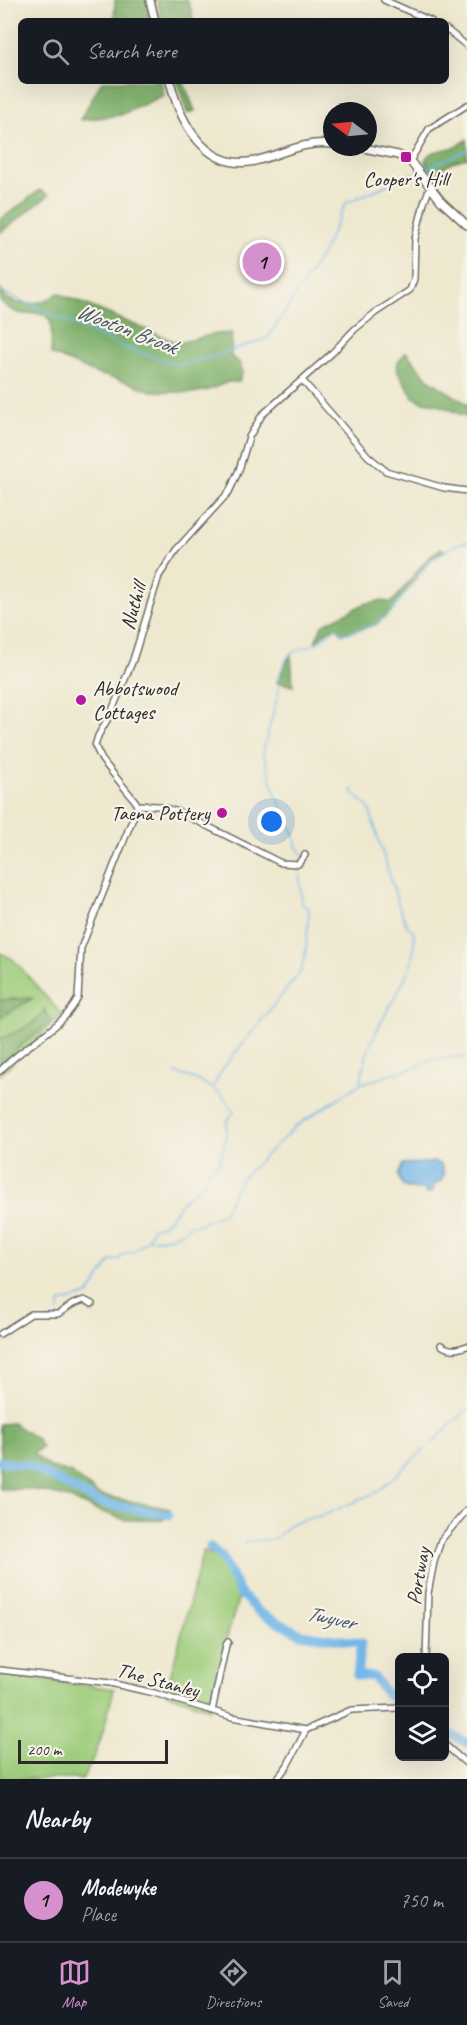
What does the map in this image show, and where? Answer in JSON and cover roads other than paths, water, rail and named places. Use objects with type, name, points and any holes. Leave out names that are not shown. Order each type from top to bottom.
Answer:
[{"type":"main road","points":[[150,0],[154,18]]},
{"type":"main road","points":[[171,84],[179,108],[196,138],[209,152],[222,159],[244,162],[307,144],[323,144]]},
{"type":"main road","points":[[377,151],[398,155],[410,161],[455,216],[467,225]]},
{"type":"street","points":[[384,0],[424,18]]},
{"type":"street","points":[[449,31],[467,46]]},
{"type":"street","points":[[410,161],[429,129],[467,105]]},
{"type":"street","name":"Nuthill","points":[[137,805],[102,760],[95,746],[133,660],[159,576],[176,550],[229,492],[235,482],[255,423],[262,415],[355,329],[410,290],[414,279],[415,239],[430,187]]},
{"type":"street","points":[[302,380],[368,456],[386,471],[444,488],[467,491]]},
{"type":"street","points":[[0,1071],[11,1058],[33,1044],[75,1004],[78,998],[81,948],[131,827],[137,805],[158,806],[179,812],[281,863],[298,864],[305,855]]},
{"type":"street","points":[[0,1334],[31,1314],[58,1314],[84,1300],[92,1304]]},
{"type":"street","points":[[441,1345],[455,1350],[467,1346]]},
{"type":"street","name":"Portway","points":[[426,1653],[428,1593],[434,1562],[441,1540],[467,1510]]},
{"type":"street","points":[[212,1711],[228,1642]]},
{"type":"street","name":"The Stanley","points":[[0,1670],[110,1683],[154,1693],[232,1717],[306,1730]]},
{"type":"street","points":[[277,1779],[287,1766],[306,1730],[351,1710],[395,1708]]},
{"type":"street","points":[[449,1748],[467,1764]]},
{"type":"water","points":[[434,1162],[441,1165],[444,1175],[441,1181],[434,1185],[433,1191],[426,1194],[425,1190],[403,1186],[398,1176],[403,1164]]},
{"type":"waterway","name":"Wooton Brook","points":[[424,169],[467,150]]},
{"type":"waterway","name":"Wooton Brook","points":[[0,291],[121,346],[178,365],[222,354],[268,338],[322,254],[346,203],[414,173]]},
{"type":"waterway","points":[[59,1311],[60,1303],[88,1295],[111,1261],[118,1260],[125,1253],[133,1252],[148,1239],[153,1227],[162,1226],[179,1207],[179,1204],[201,1185],[212,1167],[219,1163],[226,1137],[227,1121],[234,1112],[221,1095],[212,1088],[224,1067],[301,971],[306,950],[309,909],[302,904],[299,869],[304,867],[307,860],[296,846],[295,836],[274,790],[263,752],[285,661],[294,652],[315,644],[334,629],[337,628],[343,634],[373,625],[391,612],[430,560],[457,544],[467,542]]},
{"type":"waterway","points":[[354,787],[352,792],[369,808],[398,903],[407,926],[413,930],[414,943],[409,969],[371,1043],[360,1084]]},
{"type":"waterway","points":[[150,1239],[172,1236],[190,1225],[197,1225],[223,1214],[240,1180],[296,1126],[360,1084],[423,1065],[430,1059],[465,1057]]},
{"type":"waterway","points":[[175,1073],[195,1079],[210,1087]]},
{"type":"waterway","points":[[0,1343],[16,1337],[19,1331],[58,1318],[58,1316]]},
{"type":"waterway","points":[[432,1443],[467,1410]]},
{"type":"waterway","points":[[245,1544],[248,1541],[274,1539],[292,1523],[327,1514],[377,1492],[425,1449]]},
{"type":"waterway","name":"Twyver","points":[[0,1462],[28,1465],[100,1503],[169,1515]]},
{"type":"waterway","name":"Twyver","points":[[210,1547],[222,1557],[240,1593],[260,1613],[301,1634],[361,1643],[357,1675],[374,1677],[387,1695],[395,1700]]},
{"type":"waterway","name":"Twyver","points":[[449,1733],[467,1743]]},
{"type":"place","name":"Cooper's Hill","points":[[406,157]]},
{"type":"place","name":"Modewyke","points":[[262,262]]},
{"type":"place","name":"Abbotswood Cottages","points":[[81,700]]},
{"type":"place","name":"Taena Pottery","points":[[222,813]]}]
